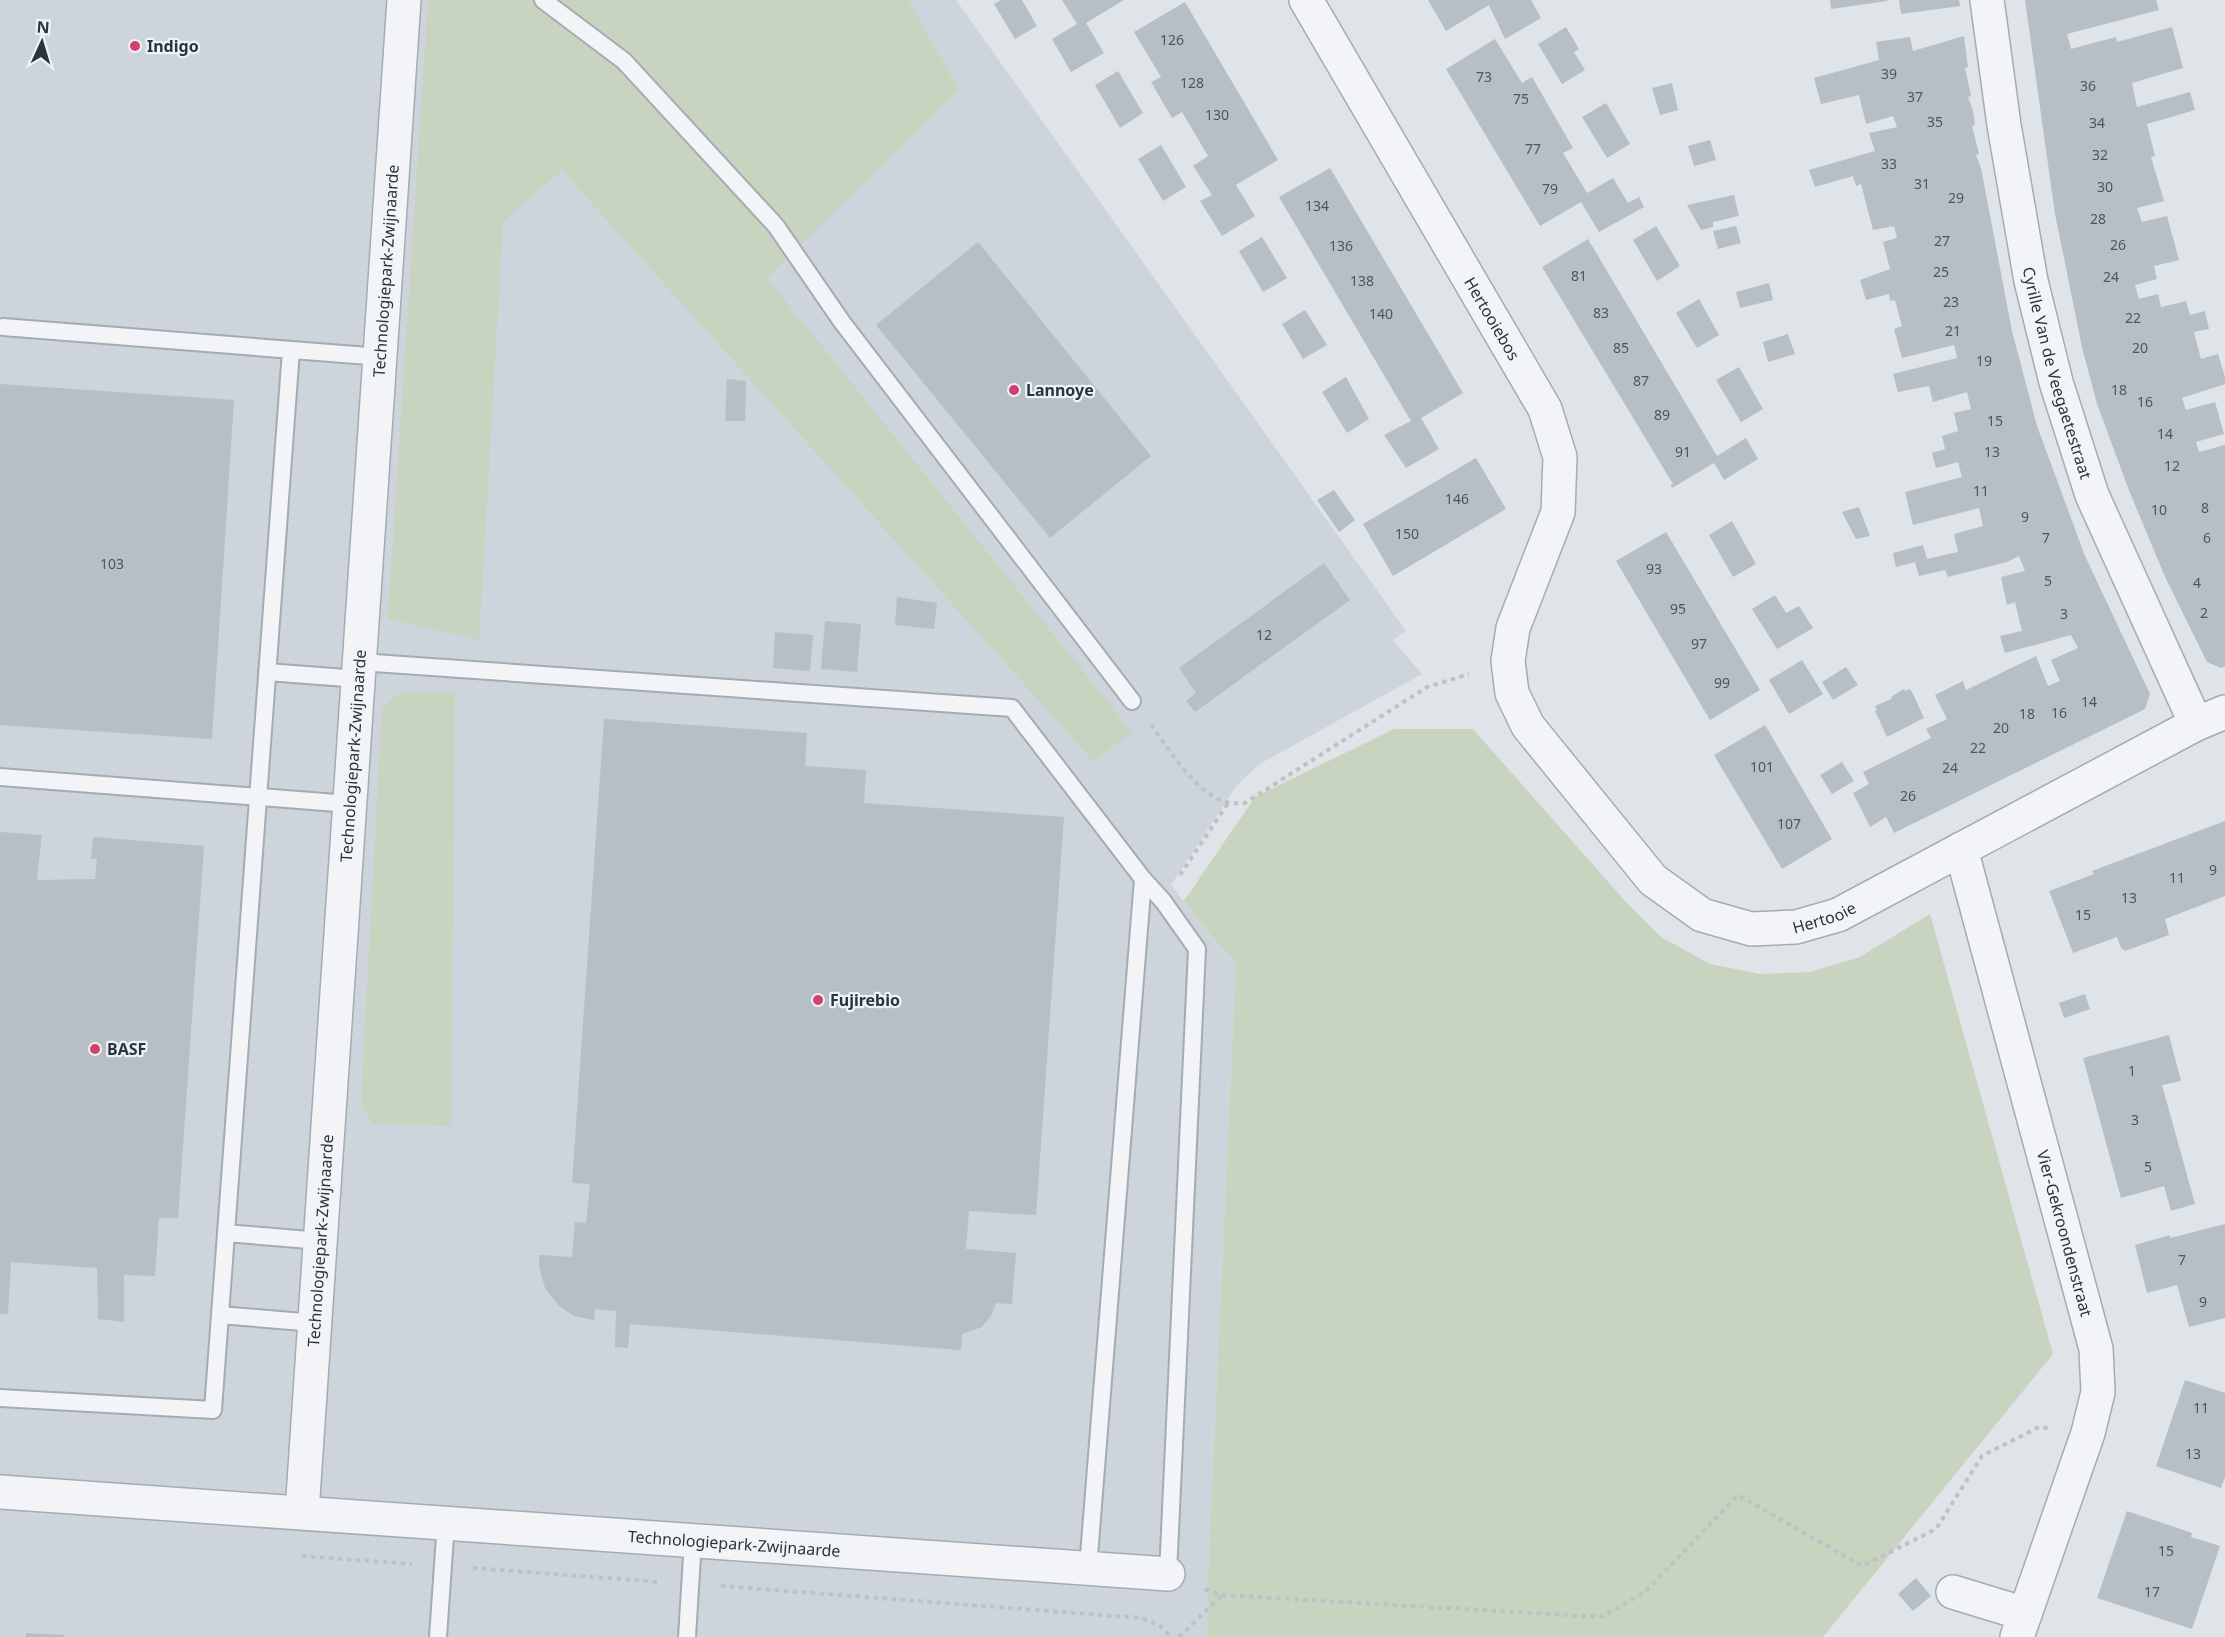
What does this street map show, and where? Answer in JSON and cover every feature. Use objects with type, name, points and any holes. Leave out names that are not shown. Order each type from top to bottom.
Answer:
[{"type":"street","name":"Technologiepark-Zwijnaarde","points":[[302,1512],[404,0]]},
{"type":"street","name":"Hertooiebos","points":[[1306,0],[1545,409],[1560,456],[1558,512],[1513,628],[1508,661]]},
{"type":"street","name":"Cyrille Van de Veegaetestraat","points":[[1987,0],[2004,124],[2031,281],[2056,382],[2092,495],[2211,718]]},
{"type":"street","name":"Hertooie","points":[[1508,661],[1512,693],[1528,726],[1653,880],[1702,915],[1751,928],[1796,927],[1838,915],[2211,718]]},
{"type":"street","name":"Vier-Gekroondenstraat","points":[[1953,1592],[2021,1625],[2088,1433],[2098,1392],[2096,1348],[1961,849]]},
{"type":"street","name":"Technologiepark-Zwijnaarde","points":[[0,1492],[1168,1574]]},
{"type":"lane","points":[[543,0],[624,61],[776,226],[842,322],[1132,700]]},
{"type":"lane","points":[[3,327],[381,357]]},
{"type":"lane","points":[[0,1398],[213,1410],[291,350]]},
{"type":"lane","points":[[267,672],[360,671],[535,676],[1012,708],[1143,879],[1163,901],[1197,949],[1168,1574]]},
{"type":"lane","points":[[0,777],[350,804]]},
{"type":"lane","points":[[1088,1568],[1143,879]]},
{"type":"lane","points":[[226,1233],[321,1240]]},
{"type":"lane","points":[[220,1315],[315,1323]]},
{"type":"lane","points":[[438,1637],[446,1522]]},
{"type":"lane","points":[[687,1637],[693,1540]]},
{"type":"path","points":[[1132,700],[1188,773],[1210,795],[1228,803],[1245,803],[1426,687],[1508,661]]},
{"type":"path","points":[[1163,901],[1228,803]]},
{"type":"path","points":[[1168,1574],[1222,1595],[1602,1617],[1645,1592],[1738,1495],[1862,1566],[1936,1529],[1982,1456],[2039,1427],[2088,1433]]},
{"type":"path","points":[[291,1555],[1141,1618],[1159,1625],[1172,1637]]},
{"type":"path","points":[[1179,1637],[1222,1595]]},
{"type":"shaded area","points":[[0,0],[956,0],[1406,631],[1393,640],[1422,674],[1258,765],[1237,785],[1171,885],[1213,938],[1236,960],[1208,1577],[1208,1637],[0,1637]]},
{"type":"green space","points":[[428,0],[908,0],[959,90],[767,278],[1132,732],[1093,761],[562,170],[503,222],[479,640],[388,619]]},
{"type":"green space","points":[[400,692],[455,693],[451,1126],[373,1124],[361,1102],[382,709]]},
{"type":"green space","points":[[1394,729],[1473,729],[1625,901],[1661,937],[1710,964],[1760,974],[1810,972],[1860,957],[1930,914],[2053,1354],[1823,1637],[1208,1637],[1208,1577],[1236,961],[1213,938],[1184,901],[1255,797]]},
{"type":"building","points":[[1001,0],[1022,0],[1037,26],[1015,39],[994,4]]},
{"type":"building","points":[[1062,0],[1124,0],[1086,23],[1104,53],[1071,72],[1052,39],[1077,24]]},
{"type":"building","points":[[1428,0],[1531,0],[1541,18],[1505,39],[1489,5],[1446,31]]},
{"type":"building","points":[[1830,0],[1887,0],[1887,1],[1831,9]]},
{"type":"building","points":[[1899,0],[1959,0],[1960,6],[1901,14]]},
{"type":"building","points":[[2025,0],[2156,0],[2159,10],[2067,34],[2071,49],[2116,37],[2117,42],[2172,27],[2183,68],[2132,83],[2137,107],[2190,92],[2195,110],[2147,124],[2155,156],[2151,157],[2164,201],[2137,208],[2142,222],[2167,216],[2179,260],[2154,266],[2157,279],[2135,285],[2139,299],[2158,294],[2161,307],[2186,301],[2190,315],[2205,311],[2209,329],[2194,332],[2201,359],[2218,354],[2225,377],[2225,384],[2182,398],[2186,410],[2215,402],[2224,434],[2196,442],[2199,452],[2225,445],[2225,666],[2221,668],[2207,662],[2166,579],[2130,493],[2097,404],[2082,347],[2055,214]]},
{"type":"building","points":[[1185,2],[1278,160],[1236,185],[1255,216],[1222,236],[1200,201],[1212,195],[1193,166],[1208,156],[1182,112],[1172,118],[1151,82],[1161,77],[1134,32]]},
{"type":"building","points":[[1566,27],[1579,49],[1574,52],[1585,70],[1562,84],[1538,44]]},
{"type":"building","points":[[1964,36],[1968,67],[1965,68],[1971,96],[1968,97],[1973,111],[1975,125],[1972,126],[1979,154],[1976,155],[1981,168],[2012,331],[2037,426],[2085,556],[2150,694],[2145,709],[1894,833],[1886,817],[1870,827],[1853,793],[1869,784],[1863,772],[1931,738],[1926,729],[1947,719],[1935,695],[1963,681],[1966,690],[2036,656],[2048,686],[2060,681],[2051,660],[2078,648],[2071,635],[2005,653],[2000,636],[2022,631],[2015,602],[2007,605],[2001,577],[2025,571],[2019,556],[2007,562],[1948,577],[1945,570],[1919,576],[1915,562],[1896,567],[1893,553],[1923,545],[1927,559],[1958,552],[1954,534],[1983,526],[1979,508],[1913,525],[1905,492],[1962,477],[1958,462],[1936,468],[1932,453],[1945,449],[1942,436],[1958,431],[1954,413],[1971,409],[1967,392],[1933,402],[1929,386],[1898,392],[1893,374],[1957,358],[1954,345],[1902,358],[1894,329],[1902,326],[1895,300],[1890,301],[1889,294],[1866,300],[1860,280],[1890,269],[1883,242],[1897,238],[1894,226],[1873,230],[1861,184],[1856,186],[1853,176],[1815,187],[1809,170],[1875,151],[1869,133],[1897,127],[1893,116],[1866,124],[1859,95],[1821,104],[1814,78],[1879,60],[1876,42],[1910,37],[1913,51]]},
{"type":"building","points":[[1495,39],[1522,83],[1532,77],[1573,148],[1563,153],[1587,193],[1613,178],[1628,203],[1639,197],[1644,207],[1599,232],[1581,202],[1540,226],[1446,69]]},
{"type":"building","points":[[1118,71],[1143,113],[1120,128],[1095,85]]},
{"type":"building","points":[[1672,83],[1678,110],[1660,115],[1652,88]]},
{"type":"building","points":[[1606,103],[1630,144],[1607,158],[1582,117]]},
{"type":"building","points":[[1710,140],[1716,160],[1694,166],[1688,146]]},
{"type":"building","points":[[1161,145],[1186,187],[1163,201],[1138,159]]},
{"type":"building","points":[[1330,168],[1463,393],[1421,418],[1439,449],[1406,468],[1384,435],[1411,421],[1279,197]]},
{"type":"building","points":[[1734,195],[1739,216],[1713,222],[1713,227],[1701,230],[1687,205]]},
{"type":"building","points":[[1656,226],[1680,266],[1657,281],[1633,240]]},
{"type":"building","points":[[1736,226],[1741,243],[1718,249],[1713,231]]},
{"type":"building","points":[[1262,237],[1287,278],[1263,292],[1239,251]]},
{"type":"building","points":[[1588,239],[1717,456],[1746,438],[1758,459],[1724,480],[1714,463],[1672,488],[1673,484],[1542,267]]},
{"type":"building","name":"Lannoye","points":[[978,242],[1151,456],[1050,538],[876,325]]},
{"type":"building","points":[[1769,283],[1773,300],[1740,308],[1736,292]]},
{"type":"building","points":[[1699,299],[1719,335],[1697,348],[1676,313]]},
{"type":"building","points":[[1305,310],[1327,345],[1303,359],[1282,324]]},
{"type":"building","points":[[1788,334],[1795,354],[1768,362],[1763,342]]},
{"type":"building","points":[[1739,367],[1763,409],[1741,422],[1716,380]]},
{"type":"building","points":[[1346,377],[1369,419],[1347,433],[1322,392]]},
{"type":"building","points":[[727,379],[746,381],[745,421],[725,421]]},
{"type":"building","points":[[0,384],[234,400],[212,739],[0,725]]},
{"type":"building","points":[[1476,458],[1506,509],[1393,576],[1363,524]]},
{"type":"building","points":[[1334,490],[1355,520],[1339,532],[1317,500]]},
{"type":"building","points":[[1859,507],[1870,536],[1856,539],[1842,512]]},
{"type":"building","points":[[1732,521],[1756,564],[1733,577],[1709,535]]},
{"type":"building","points":[[1666,532],[1760,690],[1710,720],[1616,561]]},
{"type":"building","points":[[1324,563],[1350,600],[1195,712],[1186,701],[1196,693],[1179,668]]},
{"type":"building","points":[[1775,595],[1786,613],[1799,606],[1813,628],[1777,649],[1752,609]]},
{"type":"building","points":[[897,597],[937,603],[934,629],[895,625]]},
{"type":"building","points":[[825,621],[861,624],[857,672],[821,669]]},
{"type":"building","points":[[775,632],[813,635],[810,671],[773,668]]},
{"type":"building","points":[[1802,660],[1823,694],[1789,714],[1769,680]]},
{"type":"building","points":[[1846,667],[1858,685],[1833,700],[1822,682]]},
{"type":"building","points":[[1904,689],[1905,691],[1910,689],[1924,718],[1887,737],[1875,711],[1877,710],[1875,706],[1891,699]]},
{"type":"building","name":"Fujirebio","points":[[604,719],[807,733],[805,766],[866,770],[864,803],[1064,817],[1036,1215],[969,1211],[966,1249],[1016,1253],[1012,1304],[996,1303],[991,1316],[982,1327],[962,1334],[961,1350],[630,1324],[628,1348],[615,1347],[616,1311],[595,1309],[594,1320],[574,1316],[559,1306],[545,1288],[539,1266],[539,1255],[572,1257],[575,1222],[586,1223],[590,1184],[572,1183]]},
{"type":"building","points":[[1765,725],[1832,839],[1782,869],[1714,755]]},
{"type":"building","points":[[1842,762],[1854,781],[1832,794],[1820,775]]},
{"type":"building","points":[[2225,821],[2225,896],[2165,919],[2169,935],[2125,951],[2121,948],[2117,937],[2073,953],[2049,891],[2094,874],[2092,871]]},
{"type":"building","name":"BASF","points":[[0,832],[42,835],[37,880],[95,879],[97,859],[91,859],[93,837],[204,846],[178,1218],[159,1218],[155,1276],[124,1275],[124,1322],[98,1319],[97,1268],[11,1262],[8,1314],[0,1314]]},
{"type":"building","points":[[2085,994],[2090,1009],[2064,1018],[2059,1003]]},
{"type":"building","points":[[2169,1035],[2181,1081],[2162,1085],[2195,1204],[2171,1211],[2164,1186],[2121,1198],[2083,1058]]},
{"type":"building","points":[[2225,1224],[2225,1318],[2189,1327],[2177,1285],[2147,1293],[2135,1245]]},
{"type":"building","points":[[2185,1380],[2225,1393],[2225,1477],[2221,1488],[2156,1466]]},
{"type":"building","points":[[2127,1511],[2192,1533],[2191,1537],[2220,1546],[2192,1629],[2097,1598]]},
{"type":"building","points":[[1916,1578],[1931,1596],[1913,1611],[1898,1594]]},
{"type":"building","points":[[26,1633],[65,1635],[64,1637],[26,1637]]},
{"type":"place","name":"Indigo","points":[[135,46]]},
{"type":"place","name":"Lannoye","points":[[1014,390]]},
{"type":"place","name":"Fujirebio","points":[[818,1000]]},
{"type":"place","name":"BASF","points":[[95,1049]]}]
